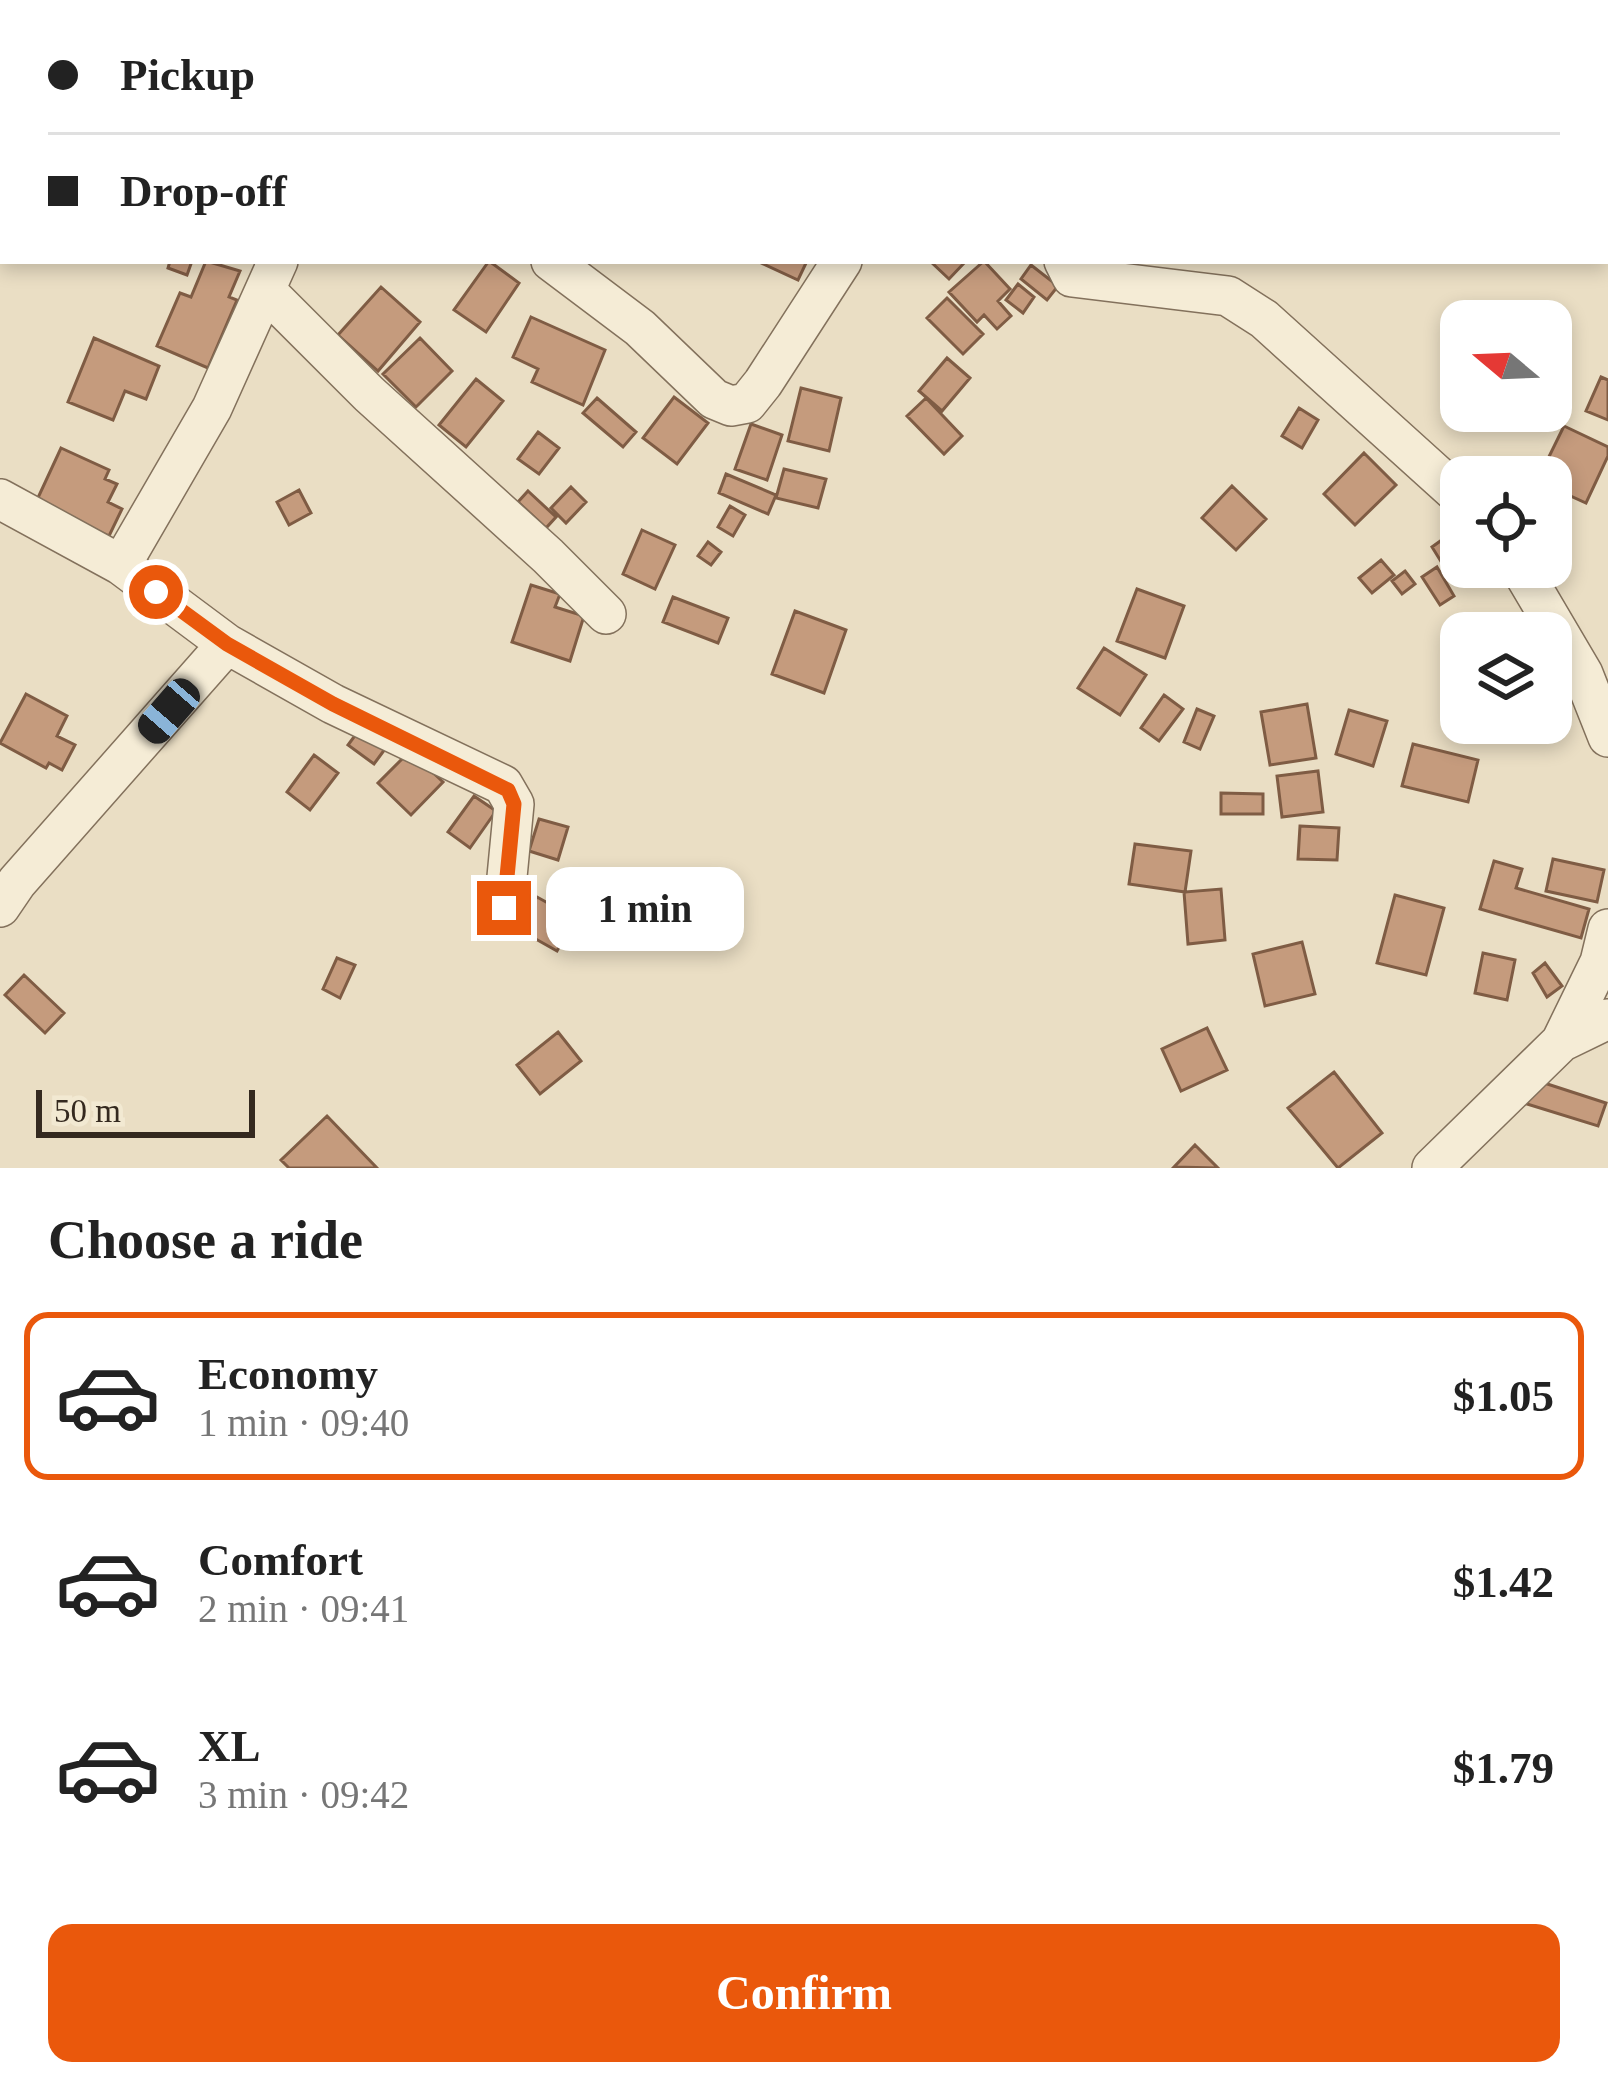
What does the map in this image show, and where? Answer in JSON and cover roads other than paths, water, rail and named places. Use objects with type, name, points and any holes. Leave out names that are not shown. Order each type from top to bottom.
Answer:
[{"type":"street","points":[[555,264],[640,328],[714,399],[731,406],[747,403],[763,383],[840,264]]},
{"type":"street","points":[[1066,264],[1072,277],[1228,296],[1264,319],[1440,477]]},
{"type":"street","points":[[121,565],[212,408],[272,276],[383,407],[606,614]]},
{"type":"street","points":[[0,499],[121,565],[227,644],[333,704],[508,790],[514,804],[504,908]]},
{"type":"street","points":[[1535,588],[1595,674],[1608,737]]},
{"type":"street","points":[[6,886],[227,644]]},
{"type":"street","points":[[1432,1168],[1561,1042],[1600,962],[1608,928]]},
{"type":"street","points":[[1561,1042],[1607,1024]]}]
